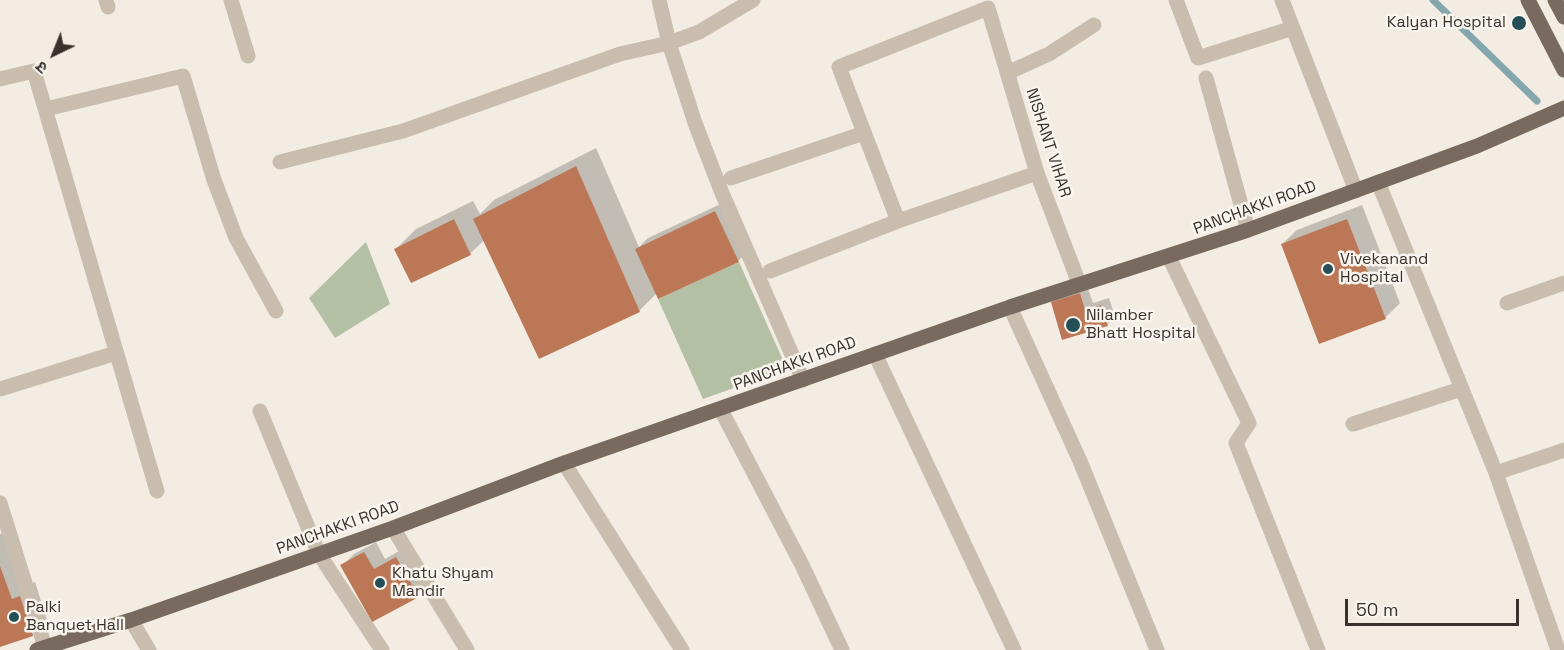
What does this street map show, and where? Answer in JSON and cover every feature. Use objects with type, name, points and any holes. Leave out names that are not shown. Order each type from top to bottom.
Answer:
[{"type":"main road","points":[[1527,0],[1564,70]]},
{"type":"main road","points":[[1555,0],[1564,17]]},
{"type":"main road","name":"PANCHAKKI ROAD","points":[[41,649],[131,620],[393,528],[564,463],[721,410],[1010,307],[1248,230],[1477,146],[1564,108]]},
{"type":"street","points":[[231,0],[248,56]]},
{"type":"street","points":[[659,0],[669,43],[718,183],[803,380]]},
{"type":"street","points":[[280,162],[403,131],[620,54],[669,43],[699,32],[753,0]]},
{"type":"street","points":[[1176,0],[1198,58],[1293,28]]},
{"type":"street","points":[[1282,0],[1356,191]]},
{"type":"street","name":"NISHANT VIHAR","points":[[864,133],[839,67],[988,9],[1037,173],[1080,286]]},
{"type":"street","points":[[1007,73],[1049,54],[1094,25]]},
{"type":"street","points":[[0,79],[34,71],[157,491]]},
{"type":"street","points":[[46,108],[183,76],[214,180],[236,238],[276,311]]},
{"type":"street","points":[[1206,78],[1248,230]]},
{"type":"street","points":[[731,178],[864,133],[898,221]]},
{"type":"street","points":[[770,271],[898,221],[1037,173]]},
{"type":"street","points":[[1378,182],[1496,473],[1558,650]]},
{"type":"street","points":[[1169,257],[1249,423],[1236,442],[1318,650]]},
{"type":"street","points":[[1507,303],[1564,283]]},
{"type":"street","points":[[1010,307],[1080,460],[1156,650]]},
{"type":"street","points":[[0,389],[116,353]]},
{"type":"street","points":[[875,354],[1014,650]]},
{"type":"street","points":[[1353,424],[1461,389]]},
{"type":"street","points":[[721,410],[802,565],[842,650]]},
{"type":"street","points":[[260,411],[319,554],[382,650]]},
{"type":"street","points":[[1496,473],[1564,450]]},
{"type":"street","points":[[564,463],[682,650]]},
{"type":"street","points":[[0,502],[41,649]]},
{"type":"street","points":[[393,528],[467,650]]},
{"type":"street","points":[[131,620],[149,650]]},
{"type":"green space","points":[[366,242],[390,304],[335,338],[309,298]]},
{"type":"green space","points":[[739,262],[787,369],[703,399],[658,299]]},
{"type":"building","points":[[576,166],[640,312],[539,359],[473,219]]},
{"type":"building","points":[[715,211],[739,262],[658,299],[635,249]]},
{"type":"building","points":[[454,219],[471,255],[411,283],[394,249]]},
{"type":"building","name":"Vivekanand Hospital","points":[[1347,219],[1386,319],[1319,344],[1281,244]]},
{"type":"building","points":[[1080,293],[1085,310],[1101,305],[1108,326],[1062,340],[1051,302]]},
{"type":"building","name":"Khatu Shyam Mandir","points":[[364,552],[374,569],[396,557],[419,597],[372,622],[340,565]]},
{"type":"building","name":"Palki Banquet Hall","points":[[0,566],[12,599],[20,596],[33,636],[0,647]]},
{"type":"waterway","points":[[1433,0],[1537,101]]},
{"type":"place","name":"Kalyan Hospital","points":[[1519,23]]},
{"type":"place","name":"Vivekanand Hospital","points":[[1328,269]]},
{"type":"place","name":"Nilamber Bhatt Hospital","points":[[1073,325]]},
{"type":"place","name":"Khatu Shyam Mandir","points":[[380,583]]},
{"type":"place","name":"Palki Banquet Hall","points":[[14,617]]}]
